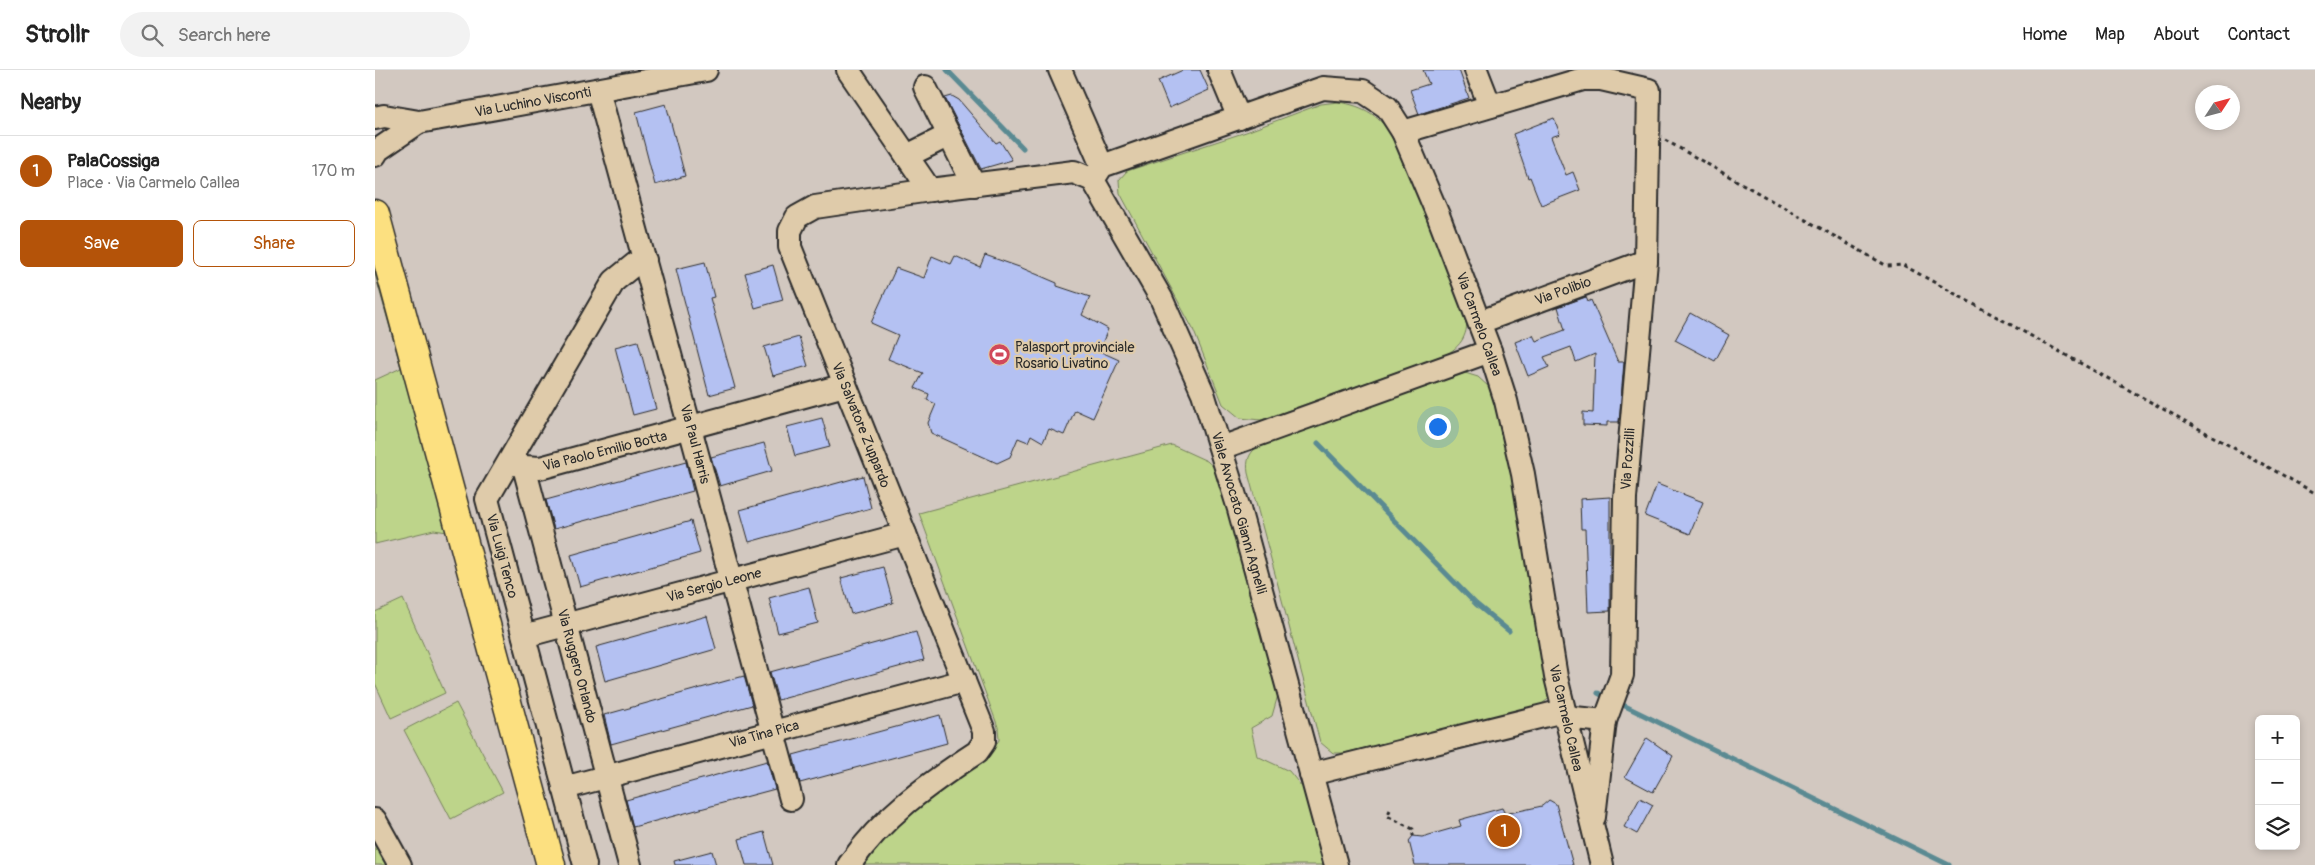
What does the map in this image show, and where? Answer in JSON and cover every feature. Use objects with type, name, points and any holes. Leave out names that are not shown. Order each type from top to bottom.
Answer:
[{"type":"main road","points":[[375,214],[551,865]]},
{"type":"street","name":"Via Luchino Visconti","points":[[378,115],[419,122],[706,70]]},
{"type":"street","points":[[848,70],[930,190]]},
{"type":"street","name":"Viale Avvocato Gianni Agnelli","points":[[1060,70],[1098,173],[1161,298],[1203,393],[1221,448],[1336,865]]},
{"type":"street","points":[[1219,70],[1239,118]]},
{"type":"street","points":[[1355,70],[1363,91]]},
{"type":"street","points":[[1403,132],[1490,106],[1476,70]]},
{"type":"street","name":"Via Pozzilli","points":[[1490,106],[1583,79],[1601,79],[1649,90],[1646,261],[1625,498],[1622,675],[1605,721],[1596,810],[1592,826]]},
{"type":"street","points":[[925,87],[974,185]]},
{"type":"street","name":"Via Carmelo Callea","points":[[1098,173],[1239,118],[1323,88],[1363,91],[1387,107],[1403,132],[1480,322],[1506,401],[1523,474],[1548,634],[1565,714],[1602,865]]},
{"type":"street","name":"Via Paul Harris","points":[[598,90],[791,799]]},
{"type":"street","name":"Via Luchino Visconti","points":[[375,155],[378,150],[419,122]]},
{"type":"street","points":[[907,156],[949,136]]},
{"type":"street","name":"Via Salvatore Zuppardo","points":[[849,865],[886,820],[914,794],[977,752],[984,742],[984,731],[790,247],[790,231],[797,217],[815,207],[1074,172],[1098,173]]},
{"type":"street","name":"Via Luigi Tenco","points":[[585,865],[487,499],[517,464],[614,281],[635,264],[645,260]]},
{"type":"street","name":"Via Polibio","points":[[1480,322],[1646,261]]},
{"type":"street","points":[[1221,448],[1490,350]]},
{"type":"street","name":"Via Paolo Emilio Botta","points":[[517,464],[540,468],[845,385]]},
{"type":"street","name":"Via Ruggero Orlando","points":[[517,464],[566,625],[630,865]]},
{"type":"street","name":"Via Sergio Leone","points":[[523,636],[905,534]]},
{"type":"street","name":"Via Tina Pica","points":[[564,788],[964,681]]},
{"type":"street","points":[[1311,774],[1555,713],[1565,714],[1574,718],[1605,721]]},
{"type":"street","points":[[375,820],[400,865]]},
{"type":"path","points":[[1648,132],[1887,266],[1903,265],[2315,493]]},
{"type":"path","points":[[1390,810],[1387,816],[1413,829],[1413,836]]},
{"type":"green space","points":[[1338,102],[1356,106],[1371,113],[1383,124],[1394,139],[1465,311],[1466,330],[1458,346],[1447,354],[1261,420],[1240,418],[1223,404],[1193,329],[1120,193],[1119,180],[1127,171],[1246,132],[1321,104]]},
{"type":"green space","points":[[375,261],[447,532],[434,530],[375,544],[375,380],[401,368],[375,274]]},
{"type":"green space","points":[[1465,373],[1478,377],[1489,387],[1495,400],[1513,477],[1551,697],[1539,706],[1344,753],[1333,753],[1320,742],[1248,473],[1249,457],[1259,446]]},
{"type":"green space","points":[[1172,445],[1207,461],[1218,471],[1278,695],[1272,716],[1251,728],[1257,756],[1289,771],[1306,792],[1326,865],[865,865],[887,836],[918,807],[986,760],[999,740],[998,727],[919,513]]},
{"type":"green space","points":[[403,599],[445,693],[391,718],[375,683],[375,612]]},
{"type":"green space","points":[[456,703],[503,792],[451,819],[404,730]]},
{"type":"green space","points":[[375,828],[396,865],[375,865]]},
{"type":"building","points":[[1183,70],[1200,70],[1209,90],[1169,108],[1158,81]]},
{"type":"building","points":[[1423,70],[1459,70],[1469,98],[1419,114],[1410,90],[1429,84]]},
{"type":"building","points":[[952,96],[959,100],[996,143],[1000,141],[1012,160],[981,169],[945,98]]},
{"type":"building","points":[[666,104],[685,176],[655,185],[636,112]]},
{"type":"building","points":[[1554,118],[1560,134],[1551,137],[1566,175],[1573,172],[1580,190],[1541,205],[1530,177],[1528,178],[1513,134]]},
{"type":"building","name":"Palasport provinciale Rosario Livatino","points":[[985,255],[1057,283],[1057,286],[1090,297],[1082,315],[1108,329],[1099,351],[1119,360],[1093,418],[1075,410],[1064,435],[1049,429],[1043,442],[1031,435],[1028,442],[1018,438],[1010,457],[997,463],[931,433],[928,423],[936,404],[927,400],[929,394],[915,388],[923,373],[888,359],[898,335],[871,323],[896,268],[924,278],[932,256],[951,264],[955,256],[980,267]]},
{"type":"building","points":[[705,262],[714,297],[710,298],[735,388],[709,395],[676,269]]},
{"type":"building","points":[[773,265],[783,300],[755,308],[745,273]]},
{"type":"building","points":[[1586,297],[1588,302],[1591,300],[1618,362],[1624,362],[1619,422],[1607,422],[1607,426],[1583,425],[1583,412],[1593,413],[1595,354],[1576,362],[1571,347],[1544,357],[1549,367],[1528,376],[1515,342],[1533,335],[1536,341],[1565,330],[1558,307]]},
{"type":"building","points":[[1690,313],[1729,335],[1715,361],[1675,340]]},
{"type":"building","points":[[799,337],[808,366],[773,376],[764,347]]},
{"type":"building","points":[[638,341],[656,409],[633,415],[615,347]]},
{"type":"building","points":[[822,418],[830,447],[795,456],[787,427]]},
{"type":"building","points":[[764,443],[772,471],[720,486],[711,457]]},
{"type":"building","points":[[686,462],[693,491],[554,529],[546,500]]},
{"type":"building","points":[[863,476],[871,508],[749,542],[740,510]]},
{"type":"building","points":[[1657,484],[1703,502],[1690,534],[1645,516]]},
{"type":"building","points":[[1610,497],[1610,611],[1588,612],[1585,529],[1581,529],[1580,499]]},
{"type":"building","points":[[691,521],[700,553],[580,587],[571,555]]},
{"type":"building","points":[[883,567],[893,603],[851,614],[841,578]]},
{"type":"building","points":[[809,587],[818,623],[778,633],[769,598]]},
{"type":"building","points":[[707,616],[716,649],[605,681],[596,647]]},
{"type":"building","points":[[916,632],[924,660],[778,700],[770,672]]},
{"type":"building","points":[[744,676],[752,705],[611,744],[604,715]]},
{"type":"building","points":[[940,715],[947,743],[800,783],[793,755]]},
{"type":"building","points":[[1647,738],[1673,756],[1653,792],[1625,777]]},
{"type":"building","points":[[767,761],[775,789],[633,827],[626,800]]},
{"type":"building","points":[[1640,798],[1653,805],[1637,834],[1624,827]]},
{"type":"building","points":[[1549,800],[1556,804],[1573,865],[1415,865],[1409,841],[1413,836],[1422,837],[1461,826],[1459,820],[1502,808],[1505,814],[1542,806]]},
{"type":"building","points":[[764,832],[773,865],[746,865],[739,839]]},
{"type":"building","points":[[712,851],[716,865],[675,865],[674,861]]},
{"type":"waterway","points":[[947,70],[1023,148]]},
{"type":"waterway","points":[[1318,443],[1476,604],[1509,631]]},
{"type":"waterway","points":[[1598,693],[1607,698]]},
{"type":"waterway","points":[[1617,702],[1949,865]]},
{"type":"place","name":"Palasport provinciale Rosario Livatino","points":[[999,355]]},
{"type":"place","name":"PalaCossiga","points":[[1504,831]]}]
